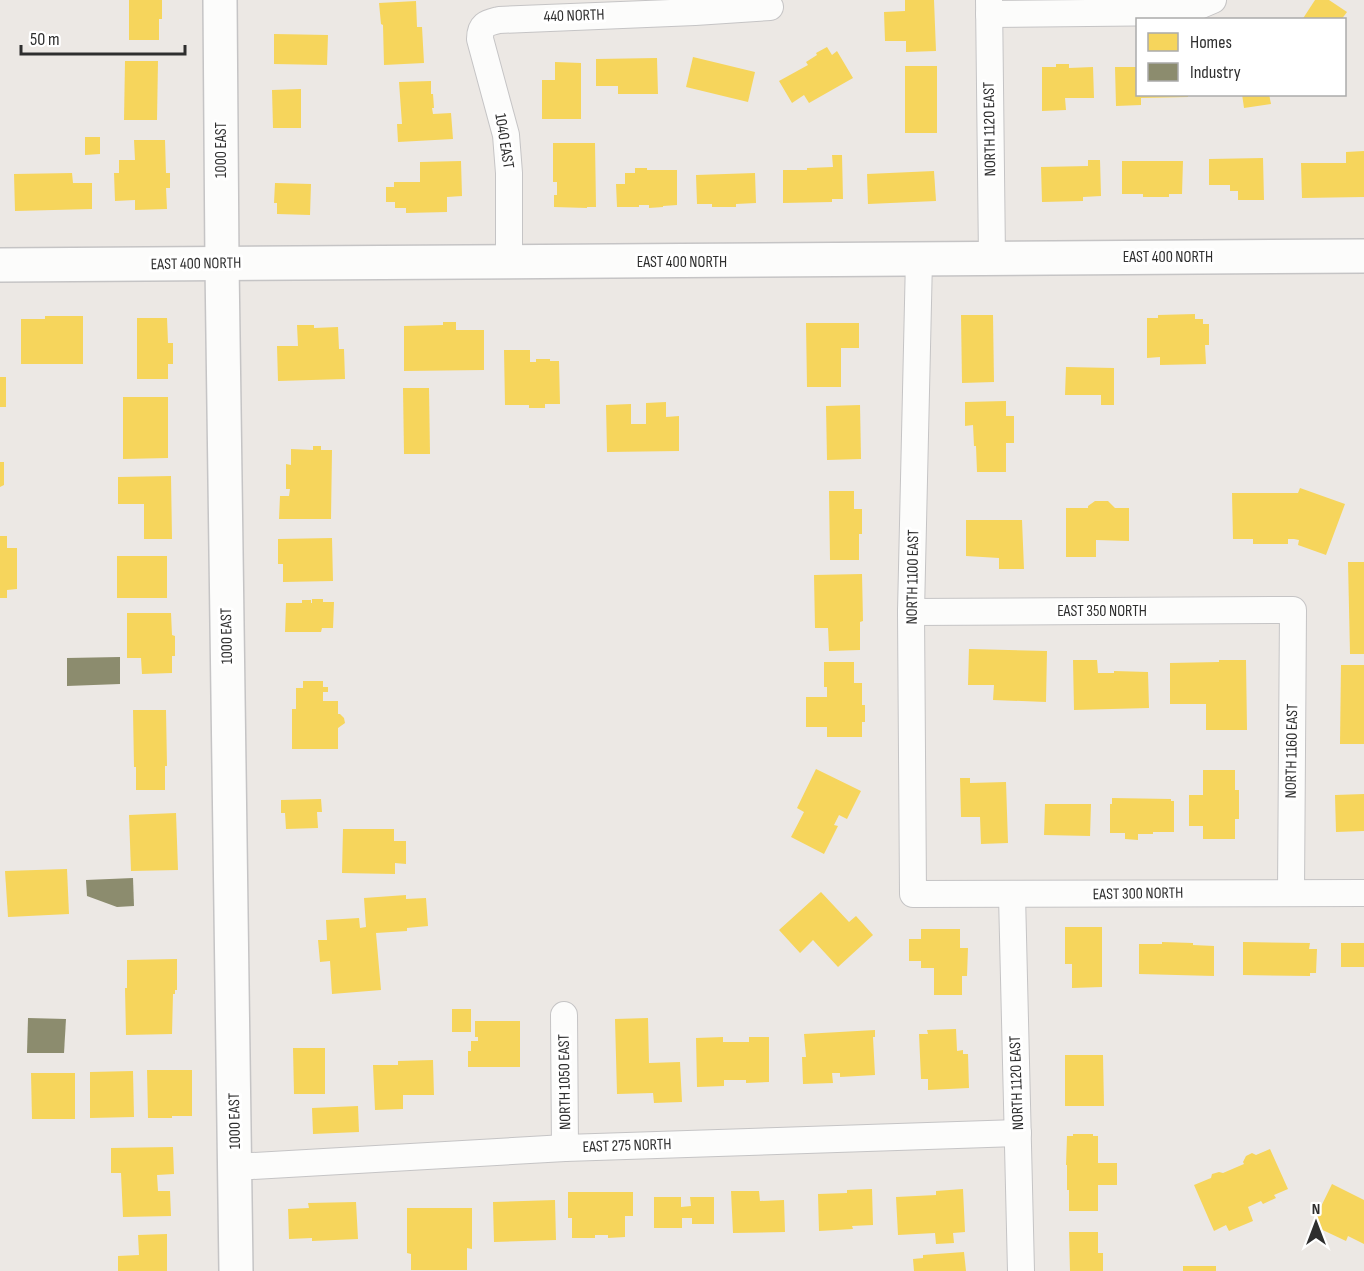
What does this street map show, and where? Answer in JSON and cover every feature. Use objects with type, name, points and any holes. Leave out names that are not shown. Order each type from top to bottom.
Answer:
[{"type":"street","name":"1000 EAST","points":[[220,0],[236,1271]]},
{"type":"street","points":[[989,7],[1185,12],[1213,0]]},
{"type":"street","name":"440 NORTH","points":[[486,23],[499,20],[770,7]]},
{"type":"street","name":"NORTH 1120 EAST","points":[[989,7],[992,258]]},
{"type":"street","name":"1040 EAST","points":[[486,23],[480,31],[480,39],[502,117],[508,153],[509,263]]},
{"type":"street","name":"EAST 400 NORTH","points":[[0,266],[1364,256]]},
{"type":"street","name":"NORTH 1100 EAST","points":[[913,894],[911,612],[919,259]]},
{"type":"street","name":"EAST 350 NORTH","points":[[911,612],[1293,610]]},
{"type":"street","name":"NORTH 1160 EAST","points":[[1291,892],[1293,610]]},
{"type":"street","name":"EAST 300 NORTH","points":[[913,894],[1364,893]]},
{"type":"street","name":"NORTH 1120 EAST","points":[[1012,895],[1021,1271]]},
{"type":"street","name":"NORTH 1050 EAST","points":[[564,1015],[565,1148]]},
{"type":"street","name":"EAST 275 NORTH","points":[[236,1167],[565,1148],[1018,1133]]},
{"type":"building: Homes","points":[[129,0],[162,0],[159,40],[129,40]]},
{"type":"building: Homes","points":[[905,0],[934,0],[936,51],[906,52],[906,41],[885,41],[884,12],[905,11]]},
{"type":"building: Homes","points":[[1315,0],[1329,0],[1347,12],[1342,18],[1303,18]]},
{"type":"building: Homes","points":[[416,1],[417,27],[422,27],[424,63],[384,65],[383,25],[379,3]]},
{"type":"building: Homes","points":[[274,34],[328,35],[327,65],[274,64]]},
{"type":"building: Homes","points":[[827,47],[832,55],[837,51],[853,78],[809,103],[804,95],[792,103],[779,81],[808,65],[806,62]]},
{"type":"building: Homes","points":[[693,57],[755,72],[748,102],[686,87]]},
{"type":"building: Homes","points":[[657,58],[658,94],[618,94],[618,86],[596,86],[596,59]]},
{"type":"building: Homes","points":[[125,61],[158,61],[157,120],[124,120]]},
{"type":"building: Homes","points":[[555,62],[581,63],[581,119],[542,119],[542,80],[555,80]]},
{"type":"building: Homes","points":[[1056,64],[1069,64],[1069,68],[1093,67],[1094,98],[1065,98],[1066,110],[1042,111],[1042,67],[1056,67]]},
{"type":"building: Homes","points":[[905,66],[937,66],[937,133],[905,133]]},
{"type":"building: Homes","points":[[1115,67],[1136,67],[1136,96],[1188,96],[1141,98],[1141,105],[1116,106]]},
{"type":"building: Homes","points":[[431,81],[433,114],[451,113],[453,139],[398,142],[397,124],[402,124],[399,82]]},
{"type":"building: Homes","points":[[301,89],[301,128],[273,128],[272,90]]},
{"type":"building: Homes","points":[[1242,96],[1269,96],[1271,104],[1244,108]]},
{"type":"building: Homes","points":[[85,137],[100,137],[100,154],[85,155]]},
{"type":"building: Homes","points":[[134,140],[165,140],[166,173],[170,173],[170,188],[166,188],[167,209],[135,210],[135,200],[115,201],[114,173],[119,173],[119,160],[135,160]]},
{"type":"building: Homes","points":[[553,143],[595,143],[596,207],[554,207],[557,182],[553,182]]},
{"type":"building: Homes","points":[[1364,151],[1364,197],[1302,198],[1301,163],[1346,163],[1346,152]]},
{"type":"building: Homes","points":[[832,155],[842,155],[843,199],[832,199],[832,202],[783,203],[783,170],[833,167]]},
{"type":"building: Homes","points":[[1263,158],[1264,200],[1238,200],[1238,191],[1230,191],[1230,185],[1209,185],[1209,159]]},
{"type":"building: Homes","points":[[1088,160],[1100,160],[1101,196],[1083,197],[1083,201],[1042,202],[1041,167],[1088,166]]},
{"type":"building: Homes","points":[[461,161],[462,196],[447,197],[447,212],[406,213],[406,208],[395,208],[395,202],[386,202],[386,187],[394,187],[394,182],[420,182],[420,162]]},
{"type":"building: Homes","points":[[1122,161],[1183,161],[1182,194],[1169,194],[1169,197],[1143,197],[1143,194],[1122,194]]},
{"type":"building: Homes","points":[[635,168],[677,170],[677,205],[649,208],[649,205],[617,207],[616,184],[625,184],[625,173],[635,173]]},
{"type":"building: Homes","points":[[934,171],[936,201],[868,204],[867,174]]},
{"type":"building: Homes","points":[[72,173],[73,183],[92,183],[92,209],[15,211],[14,174]]},
{"type":"building: Homes","points":[[755,173],[756,203],[736,204],[736,207],[712,207],[712,204],[697,204],[696,175]]},
{"type":"building: Homes","points":[[275,183],[311,184],[310,215],[277,214],[277,203],[274,203]]},
{"type":"building: Homes","points":[[1195,314],[1195,319],[1203,319],[1203,324],[1209,324],[1209,345],[1205,345],[1206,364],[1160,365],[1160,357],[1147,358],[1147,318],[1158,318],[1158,315]]},
{"type":"building: Homes","points":[[961,315],[993,315],[994,382],[962,383]]},
{"type":"building: Homes","points":[[45,316],[83,316],[83,364],[21,364],[21,319],[45,319]]},
{"type":"building: Homes","points":[[137,318],[167,318],[168,343],[173,343],[173,364],[168,364],[168,379],[137,379]]},
{"type":"building: Homes","points":[[443,322],[456,322],[456,330],[484,330],[484,370],[404,371],[404,326],[443,325]]},
{"type":"building: Homes","points":[[806,323],[859,323],[859,348],[841,348],[841,387],[807,387]]},
{"type":"building: Homes","points":[[297,325],[314,325],[314,328],[338,327],[339,349],[344,349],[345,379],[278,381],[277,346],[298,346]]},
{"type":"building: Homes","points":[[504,350],[530,350],[530,362],[536,362],[536,359],[559,361],[560,404],[545,404],[545,408],[505,405]]},
{"type":"building: Homes","points":[[1066,367],[1114,368],[1114,405],[1101,405],[1101,395],[1065,395]]},
{"type":"building: Homes","points":[[0,377],[6,377],[6,407],[0,407]]},
{"type":"building: Homes","points":[[403,388],[429,388],[430,454],[404,454]]},
{"type":"building: Homes","points":[[123,397],[168,397],[168,458],[123,459]]},
{"type":"building: Homes","points":[[1006,401],[1006,416],[1014,416],[1014,443],[1006,443],[1006,472],[977,472],[973,425],[965,426],[965,402]]},
{"type":"building: Homes","points":[[666,402],[666,417],[679,416],[679,451],[607,452],[606,405],[631,404],[631,424],[646,424],[646,403]]},
{"type":"building: Homes","points":[[860,405],[861,459],[827,460],[826,406]]},
{"type":"building: Homes","points":[[313,446],[321,446],[321,450],[332,450],[331,519],[279,519],[280,496],[289,496],[290,489],[286,489],[286,464],[291,465],[291,449],[313,450]]},
{"type":"building: Homes","points":[[0,462],[4,462],[4,485],[0,487]]},
{"type":"building: Homes","points":[[171,476],[172,539],[144,539],[144,504],[118,504],[118,477]]},
{"type":"building: Homes","points":[[1300,488],[1345,504],[1326,555],[1298,545],[1299,540],[1294,539],[1288,539],[1288,544],[1253,544],[1253,539],[1233,539],[1232,493],[1298,493]]},
{"type":"building: Homes","points":[[829,491],[854,491],[854,509],[862,509],[859,560],[830,560]]},
{"type":"building: Homes","points":[[1095,501],[1108,501],[1115,508],[1129,508],[1129,541],[1096,540],[1096,557],[1066,557],[1066,508],[1088,508]]},
{"type":"building: Homes","points":[[966,520],[1022,520],[1024,569],[999,569],[999,558],[966,556]]},
{"type":"building: Homes","points":[[0,536],[7,536],[7,548],[17,548],[17,589],[7,590],[7,598],[0,598]]},
{"type":"building: Homes","points":[[332,538],[333,581],[283,582],[283,564],[278,564],[278,539]]},
{"type":"building: Homes","points":[[117,556],[167,556],[167,598],[117,598]]},
{"type":"building: Homes","points":[[1348,562],[1364,562],[1364,654],[1350,654]]},
{"type":"building: Homes","points":[[862,574],[863,621],[860,622],[860,650],[829,651],[828,628],[815,628],[814,575]]},
{"type":"building: Homes","points":[[312,599],[334,602],[333,628],[322,628],[321,632],[285,632],[286,603],[302,603],[302,600],[311,600],[312,603]]},
{"type":"building: Homes","points":[[127,613],[171,613],[172,635],[175,636],[172,673],[142,674],[141,658],[127,658]]},
{"type":"building: Homes","points":[[969,649],[1047,651],[1046,702],[993,700],[994,685],[968,685]]},
{"type":"building: Homes","points":[[1073,660],[1097,660],[1098,673],[1148,672],[1149,708],[1074,710]]},
{"type":"building: Homes","points":[[1219,660],[1246,660],[1247,730],[1206,730],[1206,704],[1170,704],[1170,663],[1219,662]]},
{"type":"building: Homes","points":[[824,662],[854,662],[854,683],[862,683],[862,705],[865,705],[862,737],[827,737],[827,727],[806,727],[806,697],[827,697],[827,687],[824,687]]},
{"type":"building: Homes","points":[[1341,665],[1364,665],[1364,744],[1340,744]]},
{"type":"building: Homes","points":[[303,681],[323,681],[323,687],[328,687],[328,692],[323,692],[323,701],[338,701],[338,714],[344,718],[345,723],[338,728],[338,749],[292,749],[292,709],[296,709],[296,688],[303,688]]},
{"type":"building: Homes","points":[[133,710],[166,710],[165,790],[136,790]]},
{"type":"building: Homes","points":[[816,769],[861,791],[847,819],[839,815],[834,825],[838,826],[824,854],[791,837],[804,812],[797,808]]},
{"type":"building: Homes","points":[[1203,770],[1235,770],[1235,790],[1239,790],[1239,819],[1235,819],[1235,839],[1203,839],[1203,826],[1189,826],[1189,795],[1203,795]]},
{"type":"building: Homes","points":[[960,778],[970,778],[970,783],[1006,782],[1008,843],[981,844],[980,817],[961,817]]},
{"type":"building: Homes","points":[[1364,794],[1364,831],[1336,832],[1335,795]]},
{"type":"building: Homes","points":[[1112,798],[1171,799],[1174,801],[1174,832],[1138,834],[1138,840],[1125,839],[1125,833],[1110,833]]},
{"type":"building: Homes","points":[[321,799],[322,812],[317,812],[318,828],[286,829],[285,813],[281,813],[281,800]]},
{"type":"building: Homes","points":[[1045,804],[1091,804],[1090,836],[1044,835]]},
{"type":"building: Homes","points":[[176,813],[178,870],[131,871],[129,815]]},
{"type":"building: Homes","points":[[343,829],[394,829],[394,841],[406,841],[406,864],[395,863],[395,874],[342,873]]},
{"type":"building: Homes","points":[[67,869],[69,914],[8,917],[5,871]]},
{"type":"building: Homes","points":[[821,892],[849,922],[856,916],[873,935],[838,967],[813,940],[800,953],[779,930]]},
{"type":"building: Homes","points":[[406,895],[406,899],[426,898],[428,926],[407,928],[407,931],[376,933],[381,990],[332,994],[330,961],[320,962],[318,940],[327,940],[326,920],[359,918],[360,928],[366,927],[364,898]]},
{"type":"building: Homes","points":[[1065,927],[1102,927],[1102,987],[1072,988],[1072,964],[1065,964]]},
{"type":"building: Homes","points":[[921,929],[960,929],[960,948],[968,948],[967,976],[962,976],[962,995],[934,995],[934,968],[921,968],[921,961],[909,961],[909,939],[921,939]]},
{"type":"building: Homes","points":[[1162,942],[1214,946],[1214,976],[1139,974],[1139,944],[1162,944]]},
{"type":"building: Homes","points":[[1243,942],[1310,943],[1309,949],[1317,949],[1316,973],[1310,973],[1310,976],[1243,975]]},
{"type":"building: Homes","points":[[1341,943],[1364,943],[1364,967],[1341,967]]},
{"type":"building: Homes","points":[[177,959],[177,990],[173,994],[172,1034],[126,1035],[127,960]]},
{"type":"building: Homes","points":[[452,1009],[471,1009],[471,1032],[452,1032]]},
{"type":"building: Homes","points":[[648,1018],[649,1063],[680,1062],[682,1102],[654,1103],[653,1093],[617,1094],[615,1019]]},
{"type":"building: Homes","points":[[475,1021],[520,1021],[520,1067],[468,1067],[468,1051],[471,1051],[471,1041],[478,1041],[478,1037],[475,1037]]},
{"type":"building: Homes","points":[[956,1029],[957,1051],[963,1050],[963,1054],[968,1054],[969,1088],[928,1090],[928,1079],[921,1079],[919,1034],[928,1034],[927,1030]]},
{"type":"building: Homes","points":[[875,1030],[875,1037],[873,1037],[875,1075],[840,1077],[840,1073],[832,1073],[833,1083],[803,1084],[802,1057],[806,1057],[804,1034]]},
{"type":"building: Homes","points":[[723,1037],[723,1042],[749,1042],[749,1037],[769,1037],[769,1082],[746,1083],[746,1080],[724,1080],[724,1086],[697,1087],[696,1038]]},
{"type":"building: Homes","points":[[293,1048],[325,1048],[325,1094],[294,1094]]},
{"type":"building: Homes","points":[[1065,1055],[1103,1055],[1104,1106],[1065,1106]]},
{"type":"building: Homes","points":[[433,1060],[434,1095],[403,1095],[403,1109],[375,1110],[373,1065],[398,1065],[398,1061]]},
{"type":"building: Homes","points":[[147,1070],[192,1070],[192,1116],[148,1118]]},
{"type":"building: Homes","points":[[133,1071],[134,1117],[90,1118],[90,1072]]},
{"type":"building: Homes","points":[[31,1073],[75,1073],[75,1119],[32,1119]]},
{"type":"building: Homes","points":[[358,1106],[359,1132],[313,1134],[312,1108]]},
{"type":"building: Homes","points":[[1073,1134],[1098,1136],[1098,1163],[1117,1163],[1117,1185],[1098,1185],[1098,1211],[1069,1211],[1067,1136],[1073,1136]]},
{"type":"building: Homes","points":[[173,1147],[174,1174],[157,1175],[158,1191],[170,1191],[171,1216],[123,1217],[121,1173],[111,1173],[111,1148]]},
{"type":"building: Homes","points":[[1270,1149],[1288,1189],[1274,1195],[1276,1198],[1263,1204],[1261,1201],[1248,1207],[1253,1221],[1229,1231],[1226,1225],[1214,1231],[1194,1185],[1211,1178],[1212,1174],[1223,1173],[1244,1164],[1246,1156],[1252,1153],[1256,1155]]},
{"type":"building: Homes","points":[[1332,1184],[1364,1200],[1364,1244],[1348,1236],[1346,1241],[1312,1225]]},
{"type":"building: Homes","points":[[872,1189],[873,1225],[819,1231],[818,1194]]},
{"type":"building: Homes","points":[[963,1189],[965,1232],[953,1233],[954,1243],[936,1244],[935,1233],[898,1235],[896,1197],[936,1195],[936,1191]]},
{"type":"building: Homes","points":[[731,1191],[759,1191],[760,1201],[784,1200],[785,1232],[733,1233]]},
{"type":"building: Homes","points":[[568,1192],[633,1192],[633,1216],[625,1216],[625,1237],[608,1238],[608,1235],[595,1235],[595,1238],[572,1238],[572,1218],[568,1218]]},
{"type":"building: Homes","points":[[654,1197],[681,1197],[681,1207],[691,1206],[690,1197],[714,1197],[714,1224],[692,1224],[692,1218],[682,1218],[682,1228],[654,1228]]},
{"type":"building: Homes","points":[[555,1200],[556,1240],[494,1242],[493,1202]]},
{"type":"building: Homes","points":[[356,1202],[358,1239],[312,1241],[312,1238],[289,1239],[288,1209],[309,1208],[308,1203]]},
{"type":"building: Homes","points":[[407,1208],[472,1208],[472,1249],[467,1248],[467,1270],[411,1270],[411,1254],[407,1253]]},
{"type":"building: Homes","points":[[1069,1232],[1098,1232],[1098,1253],[1103,1253],[1103,1271],[1070,1271]]},
{"type":"building: Homes","points":[[167,1234],[167,1271],[118,1271],[118,1256],[139,1255],[138,1235]]},
{"type":"building: Homes","points":[[964,1252],[966,1271],[914,1271],[913,1259],[923,1258],[923,1255]]},
{"type":"building: Homes","points":[[1183,1266],[1216,1266],[1216,1271],[1183,1271]]},
{"type":"building: Industry","points":[[120,657],[120,684],[67,686],[67,658]]},
{"type":"building: Industry","points":[[133,878],[134,906],[117,907],[87,896],[86,880]]},
{"type":"building: Industry","points":[[28,1018],[66,1019],[64,1053],[27,1053]]}]
